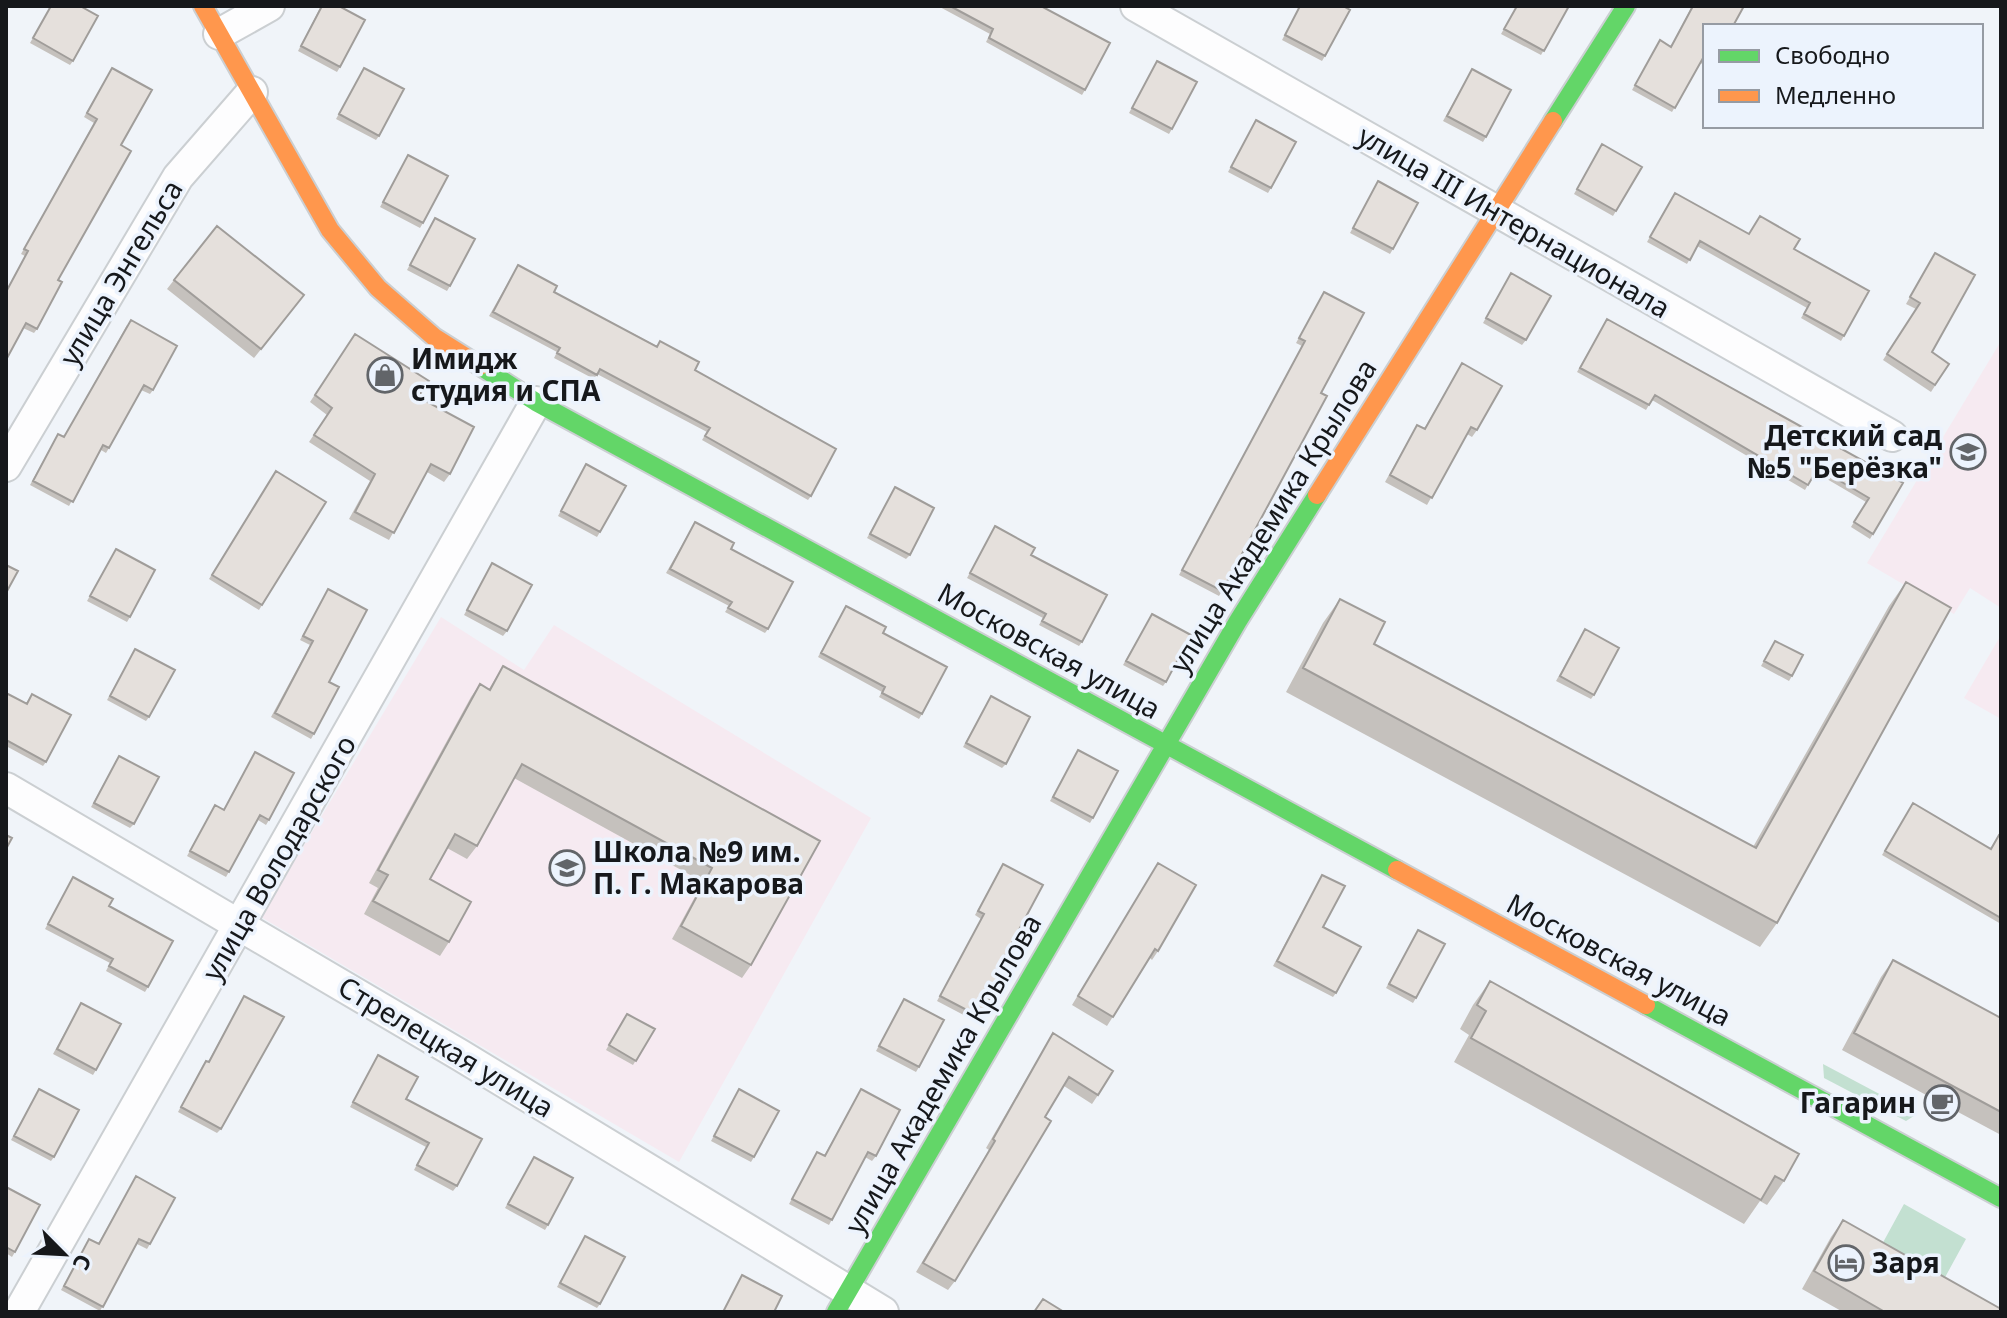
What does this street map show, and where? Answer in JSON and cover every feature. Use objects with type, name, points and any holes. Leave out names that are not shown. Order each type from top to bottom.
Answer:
[{"type":"street","name":"Московская улица","points":[[203,6],[330,230],[378,288],[434,337],[536,402],[2001,1198]]},
{"type":"street","points":[[219,34],[269,6]]},
{"type":"street","name":"улица III Интернационала","points":[[1136,6],[1892,436]]},
{"type":"street","name":"улица Академика Крылова","points":[[842,1302],[1238,621],[1626,6]]},
{"type":"street","name":"улица Энгельса","points":[[6,466],[178,177],[252,92]]},
{"type":"street","name":"улица Володарского","points":[[19,1312],[536,402]]},
{"type":"street","name":"Стрелецкая улица","points":[[6,788],[242,924],[842,1302],[883,1312]]},
{"type":"shaded area","name":"Детский сад №5 \"Берёзка\"","points":[[2001,341],[2001,608],[1970,588],[1954,614],[1867,563]]},
{"type":"shaded area","name":"Школа №9 им. П. Г. Макарова","points":[[441,617],[524,670],[554,625],[871,818],[679,1162],[261,917]]},
{"type":"shaded area","points":[[2001,635],[2001,719],[1964,698]]},
{"type":"green space","points":[[1823,1064],[1917,1114],[1906,1121],[1824,1078]]},
{"type":"green space","points":[[1904,1204],[1966,1239],[1943,1281],[1880,1248]]},
{"type":"building","points":[[51,6],[80,6],[98,16],[73,61],[33,38]]},
{"type":"building","points":[[322,6],[339,6],[365,20],[340,67],[301,46]]},
{"type":"building","points":[[950,6],[1041,6],[1110,43],[1085,90],[989,38],[993,29]]},
{"type":"building","points":[[1300,6],[1343,6],[1350,10],[1325,56],[1285,35]]},
{"type":"building","points":[[1517,6],[1569,6],[1544,51],[1504,29]]},
{"type":"building","points":[[1693,6],[1744,6],[1734,24],[1703,24],[1703,58],[1675,108],[1635,85],[1660,40],[1671,47]]},
{"type":"building","points":[[1157,61],[1197,82],[1172,129],[1132,108]]},
{"type":"building","points":[[112,68],[152,90],[121,145],[131,151],[58,280],[62,282],[37,329],[26,323],[6,360],[6,292],[28,251],[24,249],[97,119],[87,113]]},
{"type":"building","points":[[364,68],[404,89],[379,136],[339,114]]},
{"type":"building","points":[[1472,69],[1511,90],[1486,137],[1447,116]]},
{"type":"building","points":[[1256,120],[1296,142],[1271,188],[1231,167]]},
{"type":"building","points":[[1602,144],[1642,167],[1616,211],[1577,189]]},
{"type":"building","points":[[408,155],[448,176],[423,223],[383,202]]},
{"type":"building","points":[[1378,181],[1418,203],[1393,249],[1353,228]]},
{"type":"building","points":[[1675,193],[1749,234],[1760,216],[1800,239],[1794,249],[1869,291],[1844,336],[1804,314],[1810,303],[1700,241],[1690,260],[1650,237]]},
{"type":"building","points":[[435,218],[475,239],[450,286],[410,265]]},
{"type":"building","points":[[217,226],[304,295],[261,349],[174,280]]},
{"type":"building","points":[[1935,253],[1975,275],[1932,352],[1949,364],[1935,385],[1887,354],[1920,303],[1910,297]]},
{"type":"building","points":[[518,265],[557,286],[554,292],[657,347],[660,341],[699,362],[695,370],[836,449],[811,496],[705,436],[710,428],[600,369],[597,375],[557,353],[560,348],[493,312]]},
{"type":"building","points":[[1511,273],[1551,296],[1526,340],[1486,318]]},
{"type":"building","points":[[1324,292],[1364,313],[1321,393],[1327,396],[1222,591],[1182,570],[1305,341],[1299,338]]},
{"type":"building","points":[[1607,319],[1903,483],[1873,534],[1854,522],[1869,498],[1818,468],[1808,485],[1655,395],[1649,405],[1580,368]]},
{"type":"building","points":[[131,320],[177,346],[153,390],[144,385],[109,448],[103,445],[73,502],[33,481],[58,434],[64,437]]},
{"type":"building","points":[[355,334],[429,381],[418,397],[474,427],[450,474],[431,464],[394,533],[355,512],[375,474],[314,435],[332,408],[315,395]]},
{"type":"building","points":[[1462,363],[1502,386],[1477,430],[1471,427],[1432,498],[1390,475],[1417,425],[1425,429]]},
{"type":"building","points":[[586,464],[626,486],[600,532],[561,511]]},
{"type":"building","points":[[276,471],[326,502],[262,605],[212,575]]},
{"type":"building","points":[[895,487],[934,508],[910,555],[870,534]]},
{"type":"building","points":[[695,522],[734,543],[731,549],[793,582],[768,629],[728,608],[732,602],[670,569]]},
{"type":"building","points":[[995,526],[1035,548],[1031,555],[1107,595],[1082,642],[1042,621],[1046,614],[970,573]]},
{"type":"building","points":[[116,549],[155,570],[130,617],[90,596]]},
{"type":"building","points":[[492,563],[532,585],[507,631],[467,610]]},
{"type":"building","points":[[6,565],[18,571],[6,593]]},
{"type":"building","points":[[1906,582],[1951,608],[1777,923],[1303,668],[1340,599],[1385,622],[1374,644],[1756,848]]},
{"type":"building","points":[[328,589],[367,610],[329,682],[339,687],[314,734],[275,713],[313,641],[303,636]]},
{"type":"building","points":[[846,606],[886,627],[883,633],[947,667],[922,714],[882,693],[885,687],[821,653]]},
{"type":"building","points":[[1152,614],[1191,635],[1166,682],[1126,661]]},
{"type":"building","points":[[1585,629],[1619,648],[1594,695],[1560,676]]},
{"type":"building","points":[[1775,641],[1803,655],[1792,676],[1764,661]]},
{"type":"building","points":[[135,649],[175,670],[149,717],[110,696]]},
{"type":"building","points":[[503,666],[820,841],[751,965],[681,926],[712,868],[522,764],[477,846],[455,834],[430,879],[471,902],[449,942],[373,901],[388,875],[378,870],[480,684],[490,690]]},
{"type":"building","points":[[6,693],[27,704],[32,694],[71,715],[46,762],[6,740]]},
{"type":"building","points":[[991,696],[1030,717],[1006,764],[966,743]]},
{"type":"building","points":[[1078,750],[1118,771],[1093,818],[1053,797]]},
{"type":"building","points":[[255,752],[294,773],[269,820],[260,815],[229,872],[190,851],[215,805],[224,810]]},
{"type":"building","points":[[119,756],[159,777],[134,824],[94,803]]},
{"type":"building","points":[[1913,803],[1991,849],[2001,836],[2001,918],[1885,851]]},
{"type":"building","points":[[6,835],[12,838],[6,849]]},
{"type":"building","points":[[1158,863],[1196,885],[1158,951],[1155,949],[1113,1017],[1078,996]]},
{"type":"building","points":[[1003,864],[1043,885],[999,967],[1005,970],[980,1017],[940,996],[984,914],[978,911]]},
{"type":"building","points":[[1322,875],[1345,886],[1323,927],[1361,947],[1336,993],[1277,961]]},
{"type":"building","points":[[73,877],[113,899],[109,906],[173,941],[148,987],[109,966],[113,959],[48,924]]},
{"type":"building","points":[[1418,930],[1445,944],[1416,998],[1389,984]]},
{"type":"building","points":[[1893,960],[2001,1018],[2001,1112],[1854,1033]]},
{"type":"building","points":[[1490,981],[1799,1154],[1784,1181],[1775,1176],[1761,1200],[1471,1038],[1486,1011],[1477,1005]]},
{"type":"building","points":[[244,996],[284,1017],[221,1129],[181,1107]]},
{"type":"building","points":[[904,999],[944,1020],[919,1067],[879,1046]]},
{"type":"building","points":[[81,1003],[121,1024],[96,1070],[57,1049]]},
{"type":"building","points":[[627,1014],[655,1029],[636,1061],[609,1045]]},
{"type":"building","points":[[1053,1033],[1113,1071],[1098,1095],[1069,1077],[1045,1117],[1051,1121],[955,1281],[923,1263],[995,1141],[993,1139]]},
{"type":"building","points":[[378,1055],[418,1077],[406,1099],[482,1139],[457,1186],[417,1165],[429,1143],[353,1102]]},
{"type":"building","points":[[39,1089],[79,1110],[54,1157],[14,1136]]},
{"type":"building","points":[[739,1089],[779,1111],[754,1157],[714,1136]]},
{"type":"building","points":[[861,1089],[900,1110],[876,1156],[868,1152],[832,1220],[792,1199],[817,1152],[825,1156]]},
{"type":"building","points":[[534,1157],[573,1178],[548,1225],[508,1204]]},
{"type":"building","points":[[136,1176],[175,1198],[150,1244],[139,1239],[103,1307],[64,1286],[89,1239],[99,1244]]},
{"type":"building","points":[[6,1187],[40,1205],[15,1252],[6,1247]]},
{"type":"building","points":[[1843,1220],[2001,1309],[2001,1312],[1885,1312],[1814,1271]]},
{"type":"building","points":[[585,1236],[625,1257],[600,1304],[560,1283]]},
{"type":"building","points":[[742,1275],[782,1296],[774,1312],[723,1312]]},
{"type":"building","points":[[1043,1299],[1064,1312],[1034,1312]]},
{"type":"traffic: fast","points":[[1553,121],[1626,6]]},
{"type":"traffic: fast","points":[[480,366],[536,402],[1397,870]]},
{"type":"traffic: fast","points":[[836,1312],[1238,621],[1317,495]]},
{"type":"traffic: fast","points":[[1646,1005],[2001,1198]]},
{"type":"traffic: slow","points":[[203,6],[330,230],[378,288],[434,337],[480,366]]},
{"type":"traffic: slow","points":[[1317,495],[1553,121]]},
{"type":"traffic: slow","points":[[1397,870],[1646,1005]]},
{"type":"place","name":"Имидж студия и СПА","points":[[385,375]]},
{"type":"place","name":"Детский сад №5 \"Берёзка\"","points":[[1968,452]]},
{"type":"place","name":"Школа №9 им. П. Г. Макарова","points":[[567,868]]},
{"type":"place","name":"Гагарин","points":[[1942,1103]]},
{"type":"place","name":"Заря","points":[[1846,1263]]}]
